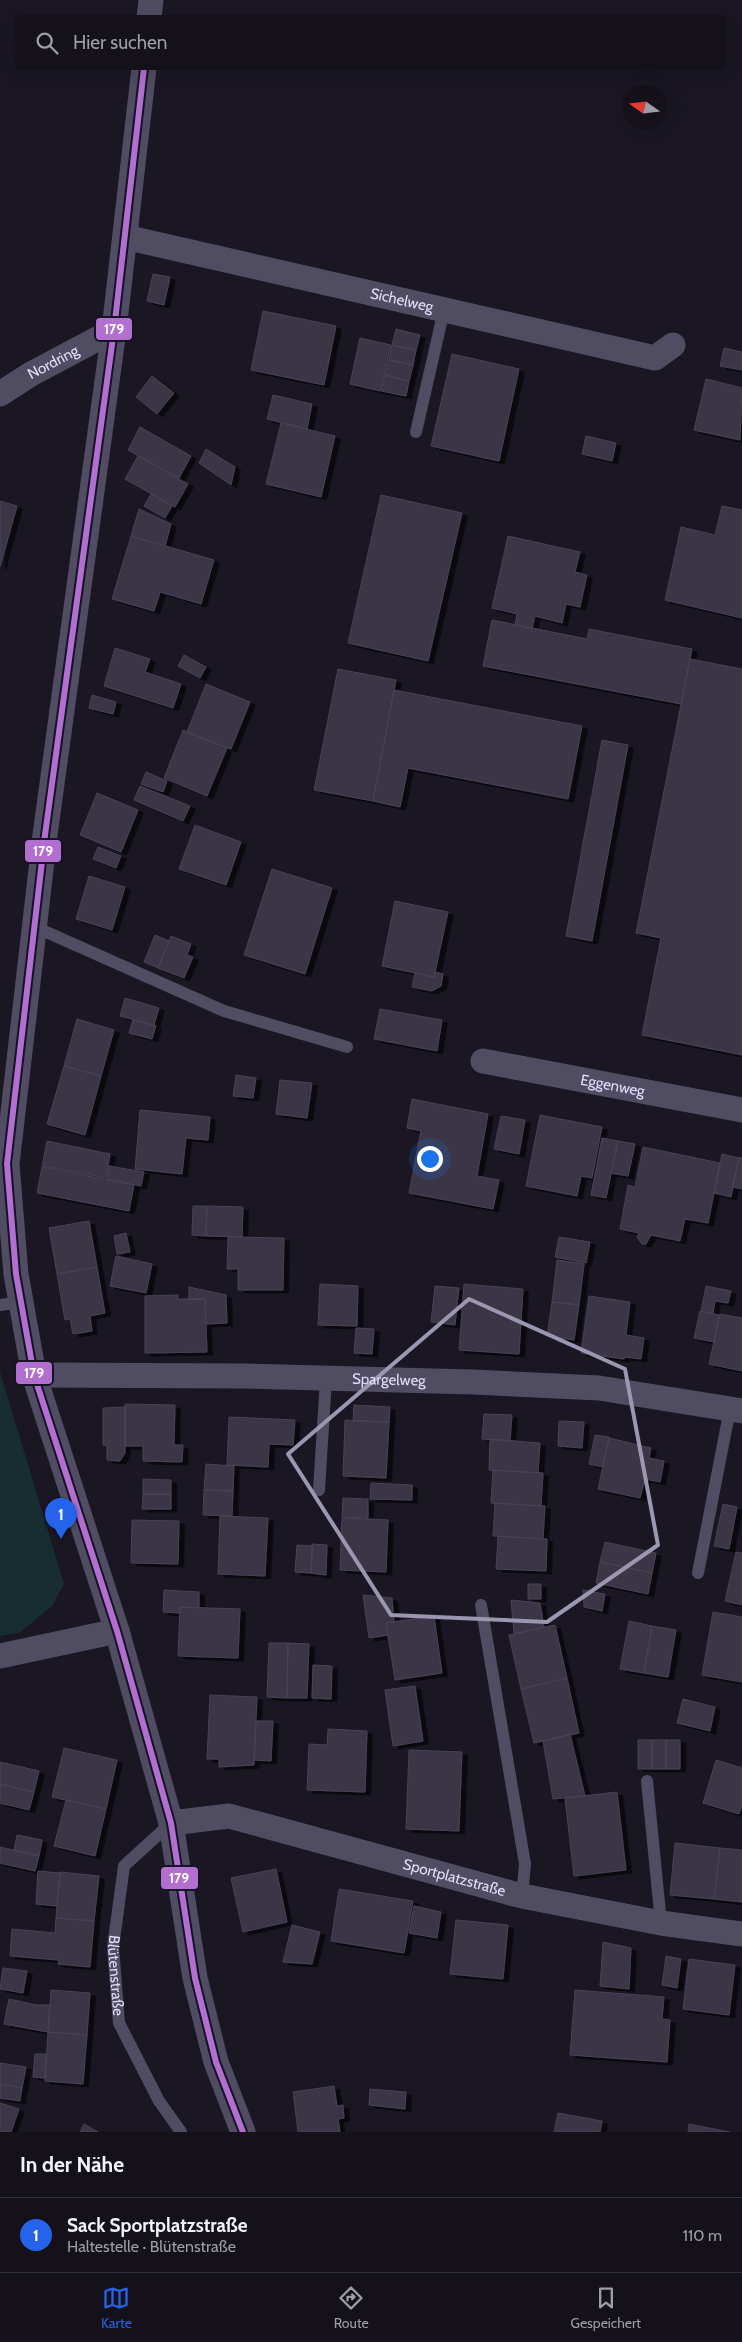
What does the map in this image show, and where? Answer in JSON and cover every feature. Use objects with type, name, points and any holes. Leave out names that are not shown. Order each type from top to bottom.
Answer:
[{"type":"street","points":[[149,15],[151,0]]},
{"type":"street","points":[[144,70],[114,330],[45,835],[7,1164],[16,1274],[10,1303],[116,1631],[171,1823],[195,1978],[216,2062],[244,2132]]},
{"type":"street","name":"Sichelweg","points":[[125,237],[654,358],[673,345]]},
{"type":"street","name":"Nordring","points":[[0,394],[31,374],[114,330]]},
{"type":"street","name":"Eggenweg","points":[[483,1061],[742,1110]]},
{"type":"street","name":"Spargelweg","points":[[34,1375],[326,1379],[599,1388],[736,1410]]},
{"type":"street","points":[[0,1656],[116,1631]]},
{"type":"street","name":"Sportplatzstraße","points":[[171,1823],[229,1816],[522,1896],[661,1923],[742,1934]]},
{"type":"lane","points":[[416,432],[444,310]]},
{"type":"lane","points":[[35,927],[224,1010],[347,1047]]},
{"type":"lane","points":[[319,1490],[326,1379]]},
{"type":"lane","points":[[698,1573],[736,1410]]},
{"type":"lane","points":[[482,1605],[526,1864],[522,1896]]},
{"type":"lane","points":[[647,1781],[661,1923]]},
{"type":"lane","name":"Blütenstraße","points":[[171,1823],[124,1866],[113,1946],[119,2023],[158,2101],[181,2132]]},
{"type":"highlighted area","points":[[469,1299],[625,1369],[658,1545],[547,1622],[391,1615],[288,1454]]},
{"type":"green space","points":[[0,1372],[64,1584],[52,1606],[19,1633],[0,1636]]},
{"type":"building","points":[[153,274],[170,277],[164,305],[147,301]]},
{"type":"building","points":[[263,311],[336,326],[324,385],[251,370]]},
{"type":"building","points":[[396,329],[420,335],[416,350],[392,345]]},
{"type":"building","points":[[360,338],[391,345],[380,391],[350,384]]},
{"type":"building","points":[[392,345],[416,350],[413,365],[389,360]]},
{"type":"building","points":[[724,348],[742,352],[742,370],[720,366]]},
{"type":"building","points":[[452,354],[519,369],[499,461],[431,446]]},
{"type":"building","points":[[389,360],[413,365],[409,381],[385,375]]},
{"type":"building","points":[[385,375],[409,381],[406,396],[381,391]]},
{"type":"building","points":[[152,376],[174,393],[157,414],[136,397]]},
{"type":"building","points":[[706,379],[742,388],[740,440],[694,430]]},
{"type":"building","points":[[273,395],[312,404],[307,429],[267,419]]},
{"type":"building","points":[[281,423],[335,436],[321,497],[266,484]]},
{"type":"building","points":[[140,427],[191,456],[179,478],[128,450]]},
{"type":"building","points":[[586,436],[616,443],[612,461],[582,454]]},
{"type":"building","points":[[206,449],[235,467],[231,485],[199,463]]},
{"type":"building","points":[[138,456],[188,484],[175,507],[125,479]]},
{"type":"building","points":[[151,494],[172,506],[165,518],[144,506]]},
{"type":"building","points":[[381,495],[462,513],[428,661],[348,643]]},
{"type":"building","points":[[0,501],[17,506],[0,567]]},
{"type":"building","points":[[722,506],[742,510],[742,618],[665,600],[681,527],[715,535]]},
{"type":"building","points":[[139,509],[171,524],[165,546],[131,536]]},
{"type":"building","points":[[131,536],[214,560],[201,604],[160,592],[154,611],[112,599]]},
{"type":"building","points":[[508,536],[580,552],[575,572],[587,575],[580,607],[566,604],[562,623],[535,616],[532,629],[515,625],[517,614],[492,608]]},
{"type":"building","points":[[492,620],[587,639],[589,629],[692,649],[681,704],[483,666]]},
{"type":"building","points":[[115,648],[150,659],[145,672],[181,684],[173,708],[104,686]]},
{"type":"building","points":[[184,655],[206,667],[200,678],[178,666]]},
{"type":"building","points":[[690,659],[742,669],[742,1055],[642,1035],[661,938],[636,933]]},
{"type":"building","points":[[338,669],[396,680],[373,801],[314,790]]},
{"type":"building","points":[[206,684],[250,702],[231,749],[187,732]]},
{"type":"building","points":[[394,690],[582,726],[568,799],[408,768],[400,807],[373,801]]},
{"type":"building","points":[[92,695],[116,702],[113,714],[89,708]]},
{"type":"building","points":[[183,730],[227,748],[207,796],[164,778]]},
{"type":"building","points":[[602,740],[628,745],[592,941],[566,936]]},
{"type":"building","points":[[146,772],[167,781],[163,792],[141,784]]},
{"type":"building","points":[[140,786],[190,806],[183,821],[134,800]]},
{"type":"building","points":[[97,793],[138,810],[121,852],[80,835]]},
{"type":"building","points":[[195,825],[241,842],[226,885],[179,869]]},
{"type":"building","points":[[98,847],[121,856],[116,868],[93,859]]},
{"type":"building","points":[[272,869],[332,888],[305,974],[244,955]]},
{"type":"building","points":[[89,876],[125,887],[112,930],[76,919]]},
{"type":"building","points":[[395,901],[448,912],[434,977],[382,966]]},
{"type":"building","points":[[155,935],[169,941],[158,968],[144,962]]},
{"type":"building","points":[[171,936],[191,944],[187,955],[193,957],[184,978],[158,968]]},
{"type":"building","points":[[435,972],[443,974],[441,986],[432,991],[412,987],[415,973],[434,977]]},
{"type":"building","points":[[125,998],[159,1008],[154,1025],[120,1016]]},
{"type":"building","points":[[380,1009],[442,1020],[437,1051],[374,1039]]},
{"type":"building","points":[[77,1019],[114,1030],[101,1076],[64,1066]]},
{"type":"building","points":[[133,1020],[156,1026],[152,1039],[129,1033]]},
{"type":"building","points":[[64,1066],[101,1076],[85,1135],[47,1124]]},
{"type":"building","points":[[236,1075],[256,1078],[253,1098],[233,1096]]},
{"type":"building","points":[[280,1080],[312,1083],[307,1118],[276,1114]]},
{"type":"building","points":[[412,1099],[488,1114],[477,1176],[499,1180],[493,1209],[409,1193],[421,1131],[407,1128]]},
{"type":"building","points":[[140,1110],[210,1117],[208,1140],[186,1138],[182,1174],[135,1169]]},
{"type":"building","points":[[540,1115],[602,1127],[592,1178],[581,1176],[577,1196],[526,1186]]},
{"type":"building","points":[[501,1116],[525,1120],[519,1154],[494,1149]]},
{"type":"building","points":[[602,1138],[618,1141],[606,1198],[591,1195]]},
{"type":"building","points":[[47,1141],[110,1154],[106,1178],[42,1166]]},
{"type":"building","points":[[618,1141],[635,1144],[628,1176],[611,1173]]},
{"type":"building","points":[[643,1147],[720,1163],[708,1223],[685,1219],[680,1241],[651,1235],[646,1244],[642,1244],[637,1237],[639,1233],[620,1229],[628,1185],[635,1187]]},
{"type":"building","points":[[722,1154],[739,1158],[731,1197],[714,1193]]},
{"type":"building","points":[[739,1158],[742,1158],[742,1189],[732,1187]]},
{"type":"building","points":[[109,1166],[144,1172],[141,1186],[107,1179]]},
{"type":"building","points":[[42,1167],[134,1185],[129,1211],[37,1193]]},
{"type":"building","points":[[193,1206],[207,1206],[206,1236],[192,1235]]},
{"type":"building","points":[[207,1206],[243,1207],[242,1237],[206,1236]]},
{"type":"building","points":[[89,1221],[97,1267],[57,1274],[49,1228]]},
{"type":"building","points":[[126,1233],[130,1252],[117,1254],[114,1236]]},
{"type":"building","points":[[228,1237],[284,1238],[283,1290],[238,1290],[238,1269],[227,1269]]},
{"type":"building","points":[[559,1237],[590,1242],[586,1263],[555,1257]]},
{"type":"building","points":[[116,1256],[152,1264],[146,1293],[110,1286]]},
{"type":"building","points":[[557,1260],[584,1264],[579,1305],[552,1302]]},
{"type":"building","points":[[97,1267],[105,1313],[90,1316],[92,1331],[73,1334],[70,1319],[65,1320],[57,1274]]},
{"type":"building","points":[[320,1284],[358,1286],[357,1326],[318,1325]]},
{"type":"building","points":[[464,1284],[523,1289],[519,1354],[459,1350]]},
{"type":"building","points":[[435,1286],[459,1288],[455,1325],[431,1322]]},
{"type":"building","points":[[706,1286],[731,1291],[728,1303],[715,1301],[713,1313],[701,1311]]},
{"type":"building","points":[[189,1287],[226,1295],[227,1323],[206,1324],[205,1299],[189,1299]]},
{"type":"building","points":[[178,1295],[178,1299],[205,1299],[207,1352],[145,1353],[145,1296]]},
{"type":"building","points":[[589,1296],[630,1302],[626,1335],[644,1338],[641,1359],[625,1357],[624,1359],[581,1353]]},
{"type":"building","points":[[552,1302],[579,1305],[574,1340],[547,1336]]},
{"type":"building","points":[[700,1311],[719,1315],[714,1342],[694,1338]]},
{"type":"building","points":[[720,1314],[742,1318],[742,1371],[709,1364]]},
{"type":"building","points":[[356,1328],[374,1329],[372,1354],[354,1353]]},
{"type":"building","points":[[125,1404],[175,1405],[174,1445],[183,1445],[182,1462],[143,1461],[143,1446],[125,1446]]},
{"type":"building","points":[[354,1405],[390,1407],[389,1422],[353,1421]]},
{"type":"building","points":[[125,1407],[125,1453],[120,1461],[107,1460],[107,1446],[103,1445],[103,1408]]},
{"type":"building","points":[[484,1414],[512,1415],[510,1441],[482,1439]]},
{"type":"building","points":[[229,1417],[295,1420],[293,1445],[269,1444],[268,1467],[227,1465]]},
{"type":"building","points":[[345,1420],[389,1422],[386,1478],[343,1476]]},
{"type":"building","points":[[559,1421],[584,1422],[582,1448],[558,1446]]},
{"type":"building","points":[[595,1435],[609,1437],[603,1467],[589,1464]]},
{"type":"building","points":[[609,1438],[651,1448],[649,1458],[664,1461],[660,1482],[645,1479],[640,1498],[598,1489]]},
{"type":"building","points":[[490,1439],[540,1443],[538,1473],[489,1470]]},
{"type":"building","points":[[206,1464],[234,1466],[233,1491],[204,1490]]},
{"type":"building","points":[[493,1470],[543,1473],[541,1506],[491,1503]]},
{"type":"building","points":[[143,1479],[171,1480],[171,1494],[143,1494]]},
{"type":"building","points":[[371,1483],[412,1485],[412,1500],[370,1499]]},
{"type":"building","points":[[204,1490],[233,1491],[232,1516],[203,1515]]},
{"type":"building","points":[[143,1494],[171,1494],[171,1509],[142,1509]]},
{"type":"building","points":[[343,1498],[368,1499],[368,1518],[342,1517]]},
{"type":"building","points":[[495,1503],[545,1506],[543,1539],[493,1536]]},
{"type":"building","points":[[723,1504],[737,1507],[729,1549],[714,1546]]},
{"type":"building","points":[[220,1516],[268,1518],[265,1576],[218,1574]]},
{"type":"building","points":[[342,1518],[388,1520],[386,1572],[340,1570]]},
{"type":"building","points":[[132,1520],[179,1521],[178,1564],[131,1563]]},
{"type":"building","points":[[498,1536],[547,1539],[546,1571],[496,1569]]},
{"type":"building","points":[[605,1542],[656,1553],[652,1573],[600,1562]]},
{"type":"building","points":[[312,1544],[327,1545],[326,1575],[311,1573]]},
{"type":"building","points":[[297,1545],[313,1546],[311,1573],[295,1572]]},
{"type":"building","points":[[736,1552],[742,1553],[742,1605],[725,1601]]},
{"type":"building","points":[[600,1562],[652,1573],[648,1594],[596,1583]]},
{"type":"building","points":[[528,1584],[541,1584],[541,1599],[528,1599]]},
{"type":"building","points":[[164,1590],[199,1592],[199,1608],[180,1607],[180,1613],[163,1612]]},
{"type":"building","points":[[583,1590],[605,1594],[602,1611],[584,1607]]},
{"type":"building","points":[[363,1595],[392,1598],[394,1622],[386,1623],[388,1635],[369,1638]]},
{"type":"building","points":[[511,1600],[540,1603],[544,1627],[514,1634]]},
{"type":"building","points":[[180,1607],[240,1609],[238,1658],[178,1656]]},
{"type":"building","points":[[713,1612],[742,1617],[742,1682],[702,1675]]},
{"type":"building","points":[[434,1616],[442,1673],[395,1680],[386,1623]]},
{"type":"building","points":[[629,1621],[652,1626],[644,1673],[620,1669]]},
{"type":"building","points":[[555,1625],[567,1678],[521,1689],[509,1635]]},
{"type":"building","points":[[652,1626],[676,1630],[668,1677],[644,1673]]},
{"type":"building","points":[[269,1643],[288,1643],[287,1698],[267,1697]]},
{"type":"building","points":[[288,1643],[309,1644],[307,1698],[287,1698]]},
{"type":"building","points":[[313,1665],[332,1666],[331,1699],[312,1698]]},
{"type":"building","points":[[567,1678],[579,1733],[534,1743],[521,1689]]},
{"type":"building","points":[[415,1686],[423,1741],[393,1746],[385,1690]]},
{"type":"building","points":[[210,1695],[257,1697],[254,1765],[219,1767],[219,1759],[207,1759]]},
{"type":"building","points":[[683,1699],[715,1707],[710,1731],[677,1723]]},
{"type":"building","points":[[256,1721],[273,1721],[271,1761],[254,1760]]},
{"type":"building","points":[[328,1729],[367,1731],[365,1792],[307,1790],[309,1744],[327,1745]]},
{"type":"building","points":[[570,1734],[585,1796],[553,1799],[543,1741]]},
{"type":"building","points":[[638,1740],[652,1740],[652,1769],[638,1769]]},
{"type":"building","points":[[652,1740],[666,1740],[666,1769],[652,1769]]},
{"type":"building","points":[[666,1740],[680,1740],[680,1769],[666,1769]]},
{"type":"building","points":[[64,1748],[117,1760],[106,1809],[52,1797]]},
{"type":"building","points":[[409,1750],[462,1752],[459,1831],[406,1829]]},
{"type":"building","points":[[716,1760],[742,1768],[742,1805],[739,1814],[703,1803]]},
{"type":"building","points":[[0,1762],[39,1771],[34,1792],[0,1784]]},
{"type":"building","points":[[0,1784],[34,1792],[29,1810],[0,1803]]},
{"type":"building","points":[[617,1792],[626,1870],[574,1876],[565,1798]]},
{"type":"building","points":[[66,1800],[106,1809],[95,1856],[54,1846]]},
{"type":"building","points":[[17,1835],[42,1840],[39,1856],[14,1850]]},
{"type":"building","points":[[675,1843],[720,1848],[714,1899],[670,1895]]},
{"type":"building","points":[[0,1847],[39,1856],[35,1871],[0,1863]]},
{"type":"building","points":[[720,1848],[742,1850],[742,1902],[714,1899]]},
{"type":"building","points":[[276,1869],[287,1922],[243,1932],[231,1878]]},
{"type":"building","points":[[38,1871],[60,1873],[57,1906],[36,1904]]},
{"type":"building","points":[[60,1872],[99,1876],[94,1921],[56,1918]]},
{"type":"building","points":[[339,1889],[413,1901],[404,1953],[331,1941]]},
{"type":"building","points":[[414,1906],[441,1912],[437,1938],[409,1933]]},
{"type":"building","points":[[56,1918],[94,1921],[90,1967],[58,1964],[59,1960],[10,1956],[12,1929],[55,1933]]},
{"type":"building","points":[[456,1920],[508,1925],[503,1979],[450,1974]]},
{"type":"building","points":[[292,1925],[320,1932],[312,1964],[283,1962]]},
{"type":"building","points":[[603,1942],[631,1948],[629,1989],[600,1986]]},
{"type":"building","points":[[666,1956],[681,1959],[677,1988],[662,1985]]},
{"type":"building","points":[[689,1959],[735,1965],[729,2015],[683,2009]]},
{"type":"building","points":[[3,1968],[27,1971],[23,1993],[0,1989]]},
{"type":"building","points":[[51,1990],[90,1993],[87,2035],[48,2032]]},
{"type":"building","points":[[575,1990],[664,1997],[662,2019],[670,2020],[667,2062],[570,2055]]},
{"type":"building","points":[[9,1999],[36,2005],[50,2005],[48,2032],[4,2024]]},
{"type":"building","points":[[48,2032],[87,2035],[83,2084],[45,2081]]},
{"type":"building","points":[[35,2054],[46,2054],[45,2078],[33,2077]]},
{"type":"building","points":[[0,2063],[26,2067],[22,2088],[0,2084]]},
{"type":"building","points":[[0,2084],[22,2088],[20,2101],[0,2098]]},
{"type":"building","points":[[334,2086],[337,2106],[343,2105],[344,2118],[338,2119],[340,2132],[298,2132],[293,2092]]},
{"type":"building","points":[[370,2089],[406,2092],[405,2109],[369,2105]]},
{"type":"building","points":[[0,2103],[19,2109],[11,2132],[0,2132]]},
{"type":"building","points":[[558,2113],[602,2121],[600,2132],[554,2132]]},
{"type":"building","points":[[84,2124],[98,2132],[80,2132]]},
{"type":"building","points":[[689,2124],[730,2132],[688,2132]]},
{"type":"transit line","name":"179","points":[[144,70],[114,330],[45,835],[7,1164],[16,1274],[34,1375],[117,1631],[171,1823],[195,1978],[216,2062],[243,2132]]},
{"type":"place","name":"Sack Sportplatzstraße","points":[[61,1539]]}]
